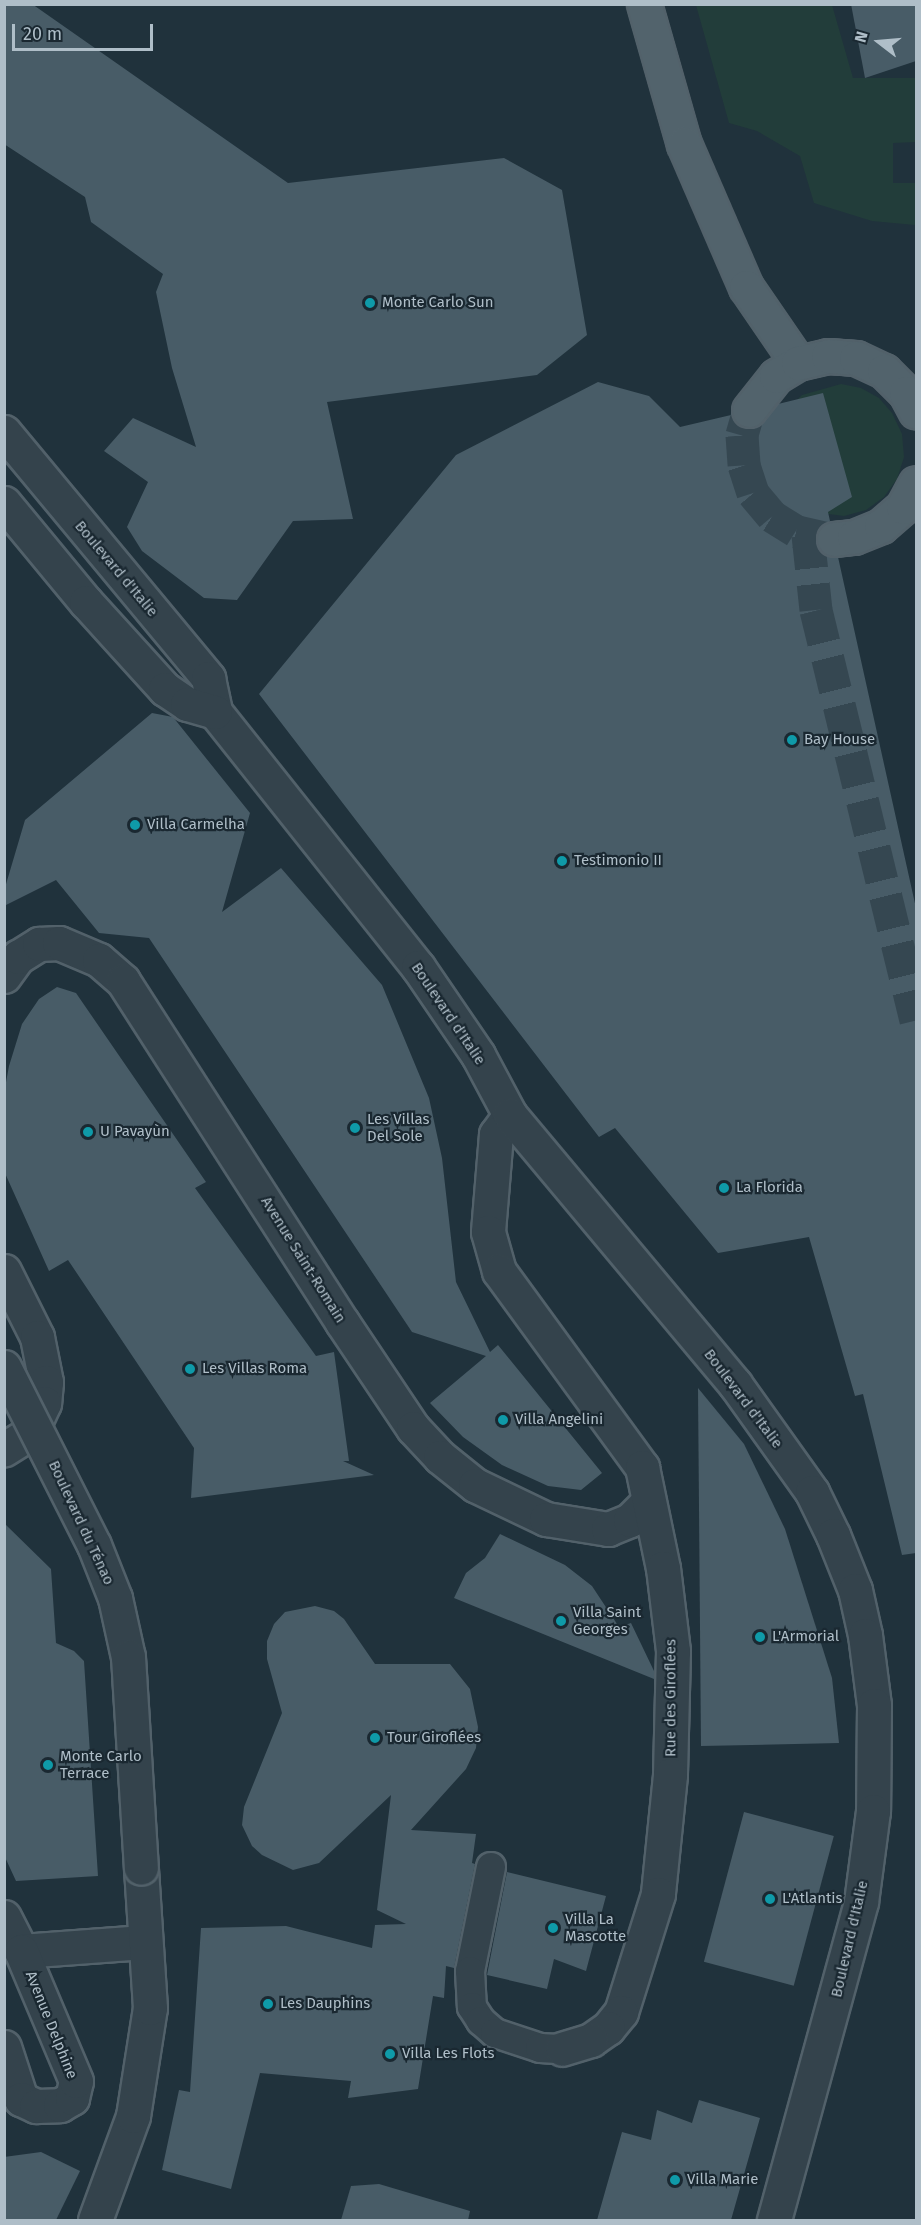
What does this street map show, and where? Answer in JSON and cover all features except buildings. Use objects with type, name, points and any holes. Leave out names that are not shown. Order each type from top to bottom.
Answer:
[{"type":"main road","points":[[644,4],[684,144],[746,287],[798,363]]},
{"type":"main road","points":[[749,410],[777,375],[798,363],[828,356],[856,358],[884,371],[906,393],[916,412]]},
{"type":"main road","points":[[834,539],[854,537],[881,526],[903,507],[916,483]]},
{"type":"street","name":"Boulevard d'Italie","points":[[4,432],[208,678],[215,712],[418,967],[478,1055],[510,1115],[735,1384],[812,1492],[855,1590],[874,1705],[876,1764],[863,1891],[774,2220]]},
{"type":"street","points":[[4,503],[86,602],[165,689],[186,704],[215,712]]},
{"type":"street","name":"Avenue Saint-Romain","points":[[4,976],[18,957],[39,944],[59,943],[99,960],[123,981],[349,1332],[413,1428],[440,1457],[476,1485],[512,1505],[581,1526],[608,1529],[630,1520],[647,1503]]},
{"type":"street","name":"Rue des Giroflées","points":[[510,1115],[496,1134],[489,1211],[488,1232],[499,1270],[642,1467],[647,1503],[663,1568],[673,1651],[670,1775],[658,1894],[621,2012],[608,2028],[591,2040],[562,2049]]},
{"type":"street","points":[[4,1271],[38,1337],[46,1382],[44,1403],[30,1433],[4,1449]]},
{"type":"street","name":"Boulevard du Ténao","points":[[4,1366],[94,1545],[115,1598],[128,1657],[144,1942],[150,2008],[134,2116],[95,2220]]},
{"type":"street","name":"Avenue Delphine","points":[[4,1917],[21,1951],[76,2081],[72,2097],[60,2105],[28,2104],[17,2093],[4,2047]]},
{"type":"street","name":"Avenue Delphine","points":[[21,1951],[144,1942]]},
{"type":"lane","name":"Rue des Giroflées","points":[[491,1867],[470,1971],[472,2007],[481,2021],[495,2033],[540,2048],[562,2049]]},
{"type":"green space","points":[[696,5],[832,5],[853,78],[916,78],[916,142],[893,143],[893,183],[915,183],[915,225],[872,221],[814,203],[800,156],[757,131],[729,123]]},
{"type":"green space","points":[[841,384],[861,388],[879,398],[892,413],[902,434],[904,457],[897,479],[884,497],[866,510],[844,516],[821,513],[787,409],[802,395]]},
{"type":"tunnel","points":[[749,410],[742,435],[744,465],[753,493],[772,516],[796,531],[830,539]]},
{"type":"tunnel","points":[[808,535],[816,610],[916,1020]]},
{"type":"place","name":"Monte Carlo Sun","points":[[370,303]]},
{"type":"place","name":"Bay House","points":[[792,740]]},
{"type":"place","name":"Villa Carmelha","points":[[135,825]]},
{"type":"place","name":"Testimonio II","points":[[562,861]]},
{"type":"place","name":"Les Villas Del Sole","points":[[355,1128]]},
{"type":"place","name":"U Pavayùn","points":[[88,1132]]},
{"type":"place","name":"La Florida","points":[[724,1188]]},
{"type":"place","name":"Les Villas Roma","points":[[190,1369]]},
{"type":"place","name":"Villa Angelini","points":[[503,1420]]},
{"type":"place","name":"Villa Saint Georges","points":[[561,1621]]},
{"type":"place","name":"L'Armorial","points":[[760,1637]]},
{"type":"place","name":"Tour Giroflées","points":[[375,1738]]},
{"type":"place","name":"Monte Carlo Terrace","points":[[48,1765]]},
{"type":"place","name":"L'Atlantis","points":[[770,1899]]},
{"type":"place","name":"Villa La Mascotte","points":[[553,1928]]},
{"type":"place","name":"Les Dauphins","points":[[268,2004]]},
{"type":"place","name":"Villa Les Flots","points":[[390,2054]]},
{"type":"place","name":"Villa Marie","points":[[675,2180]]}]
